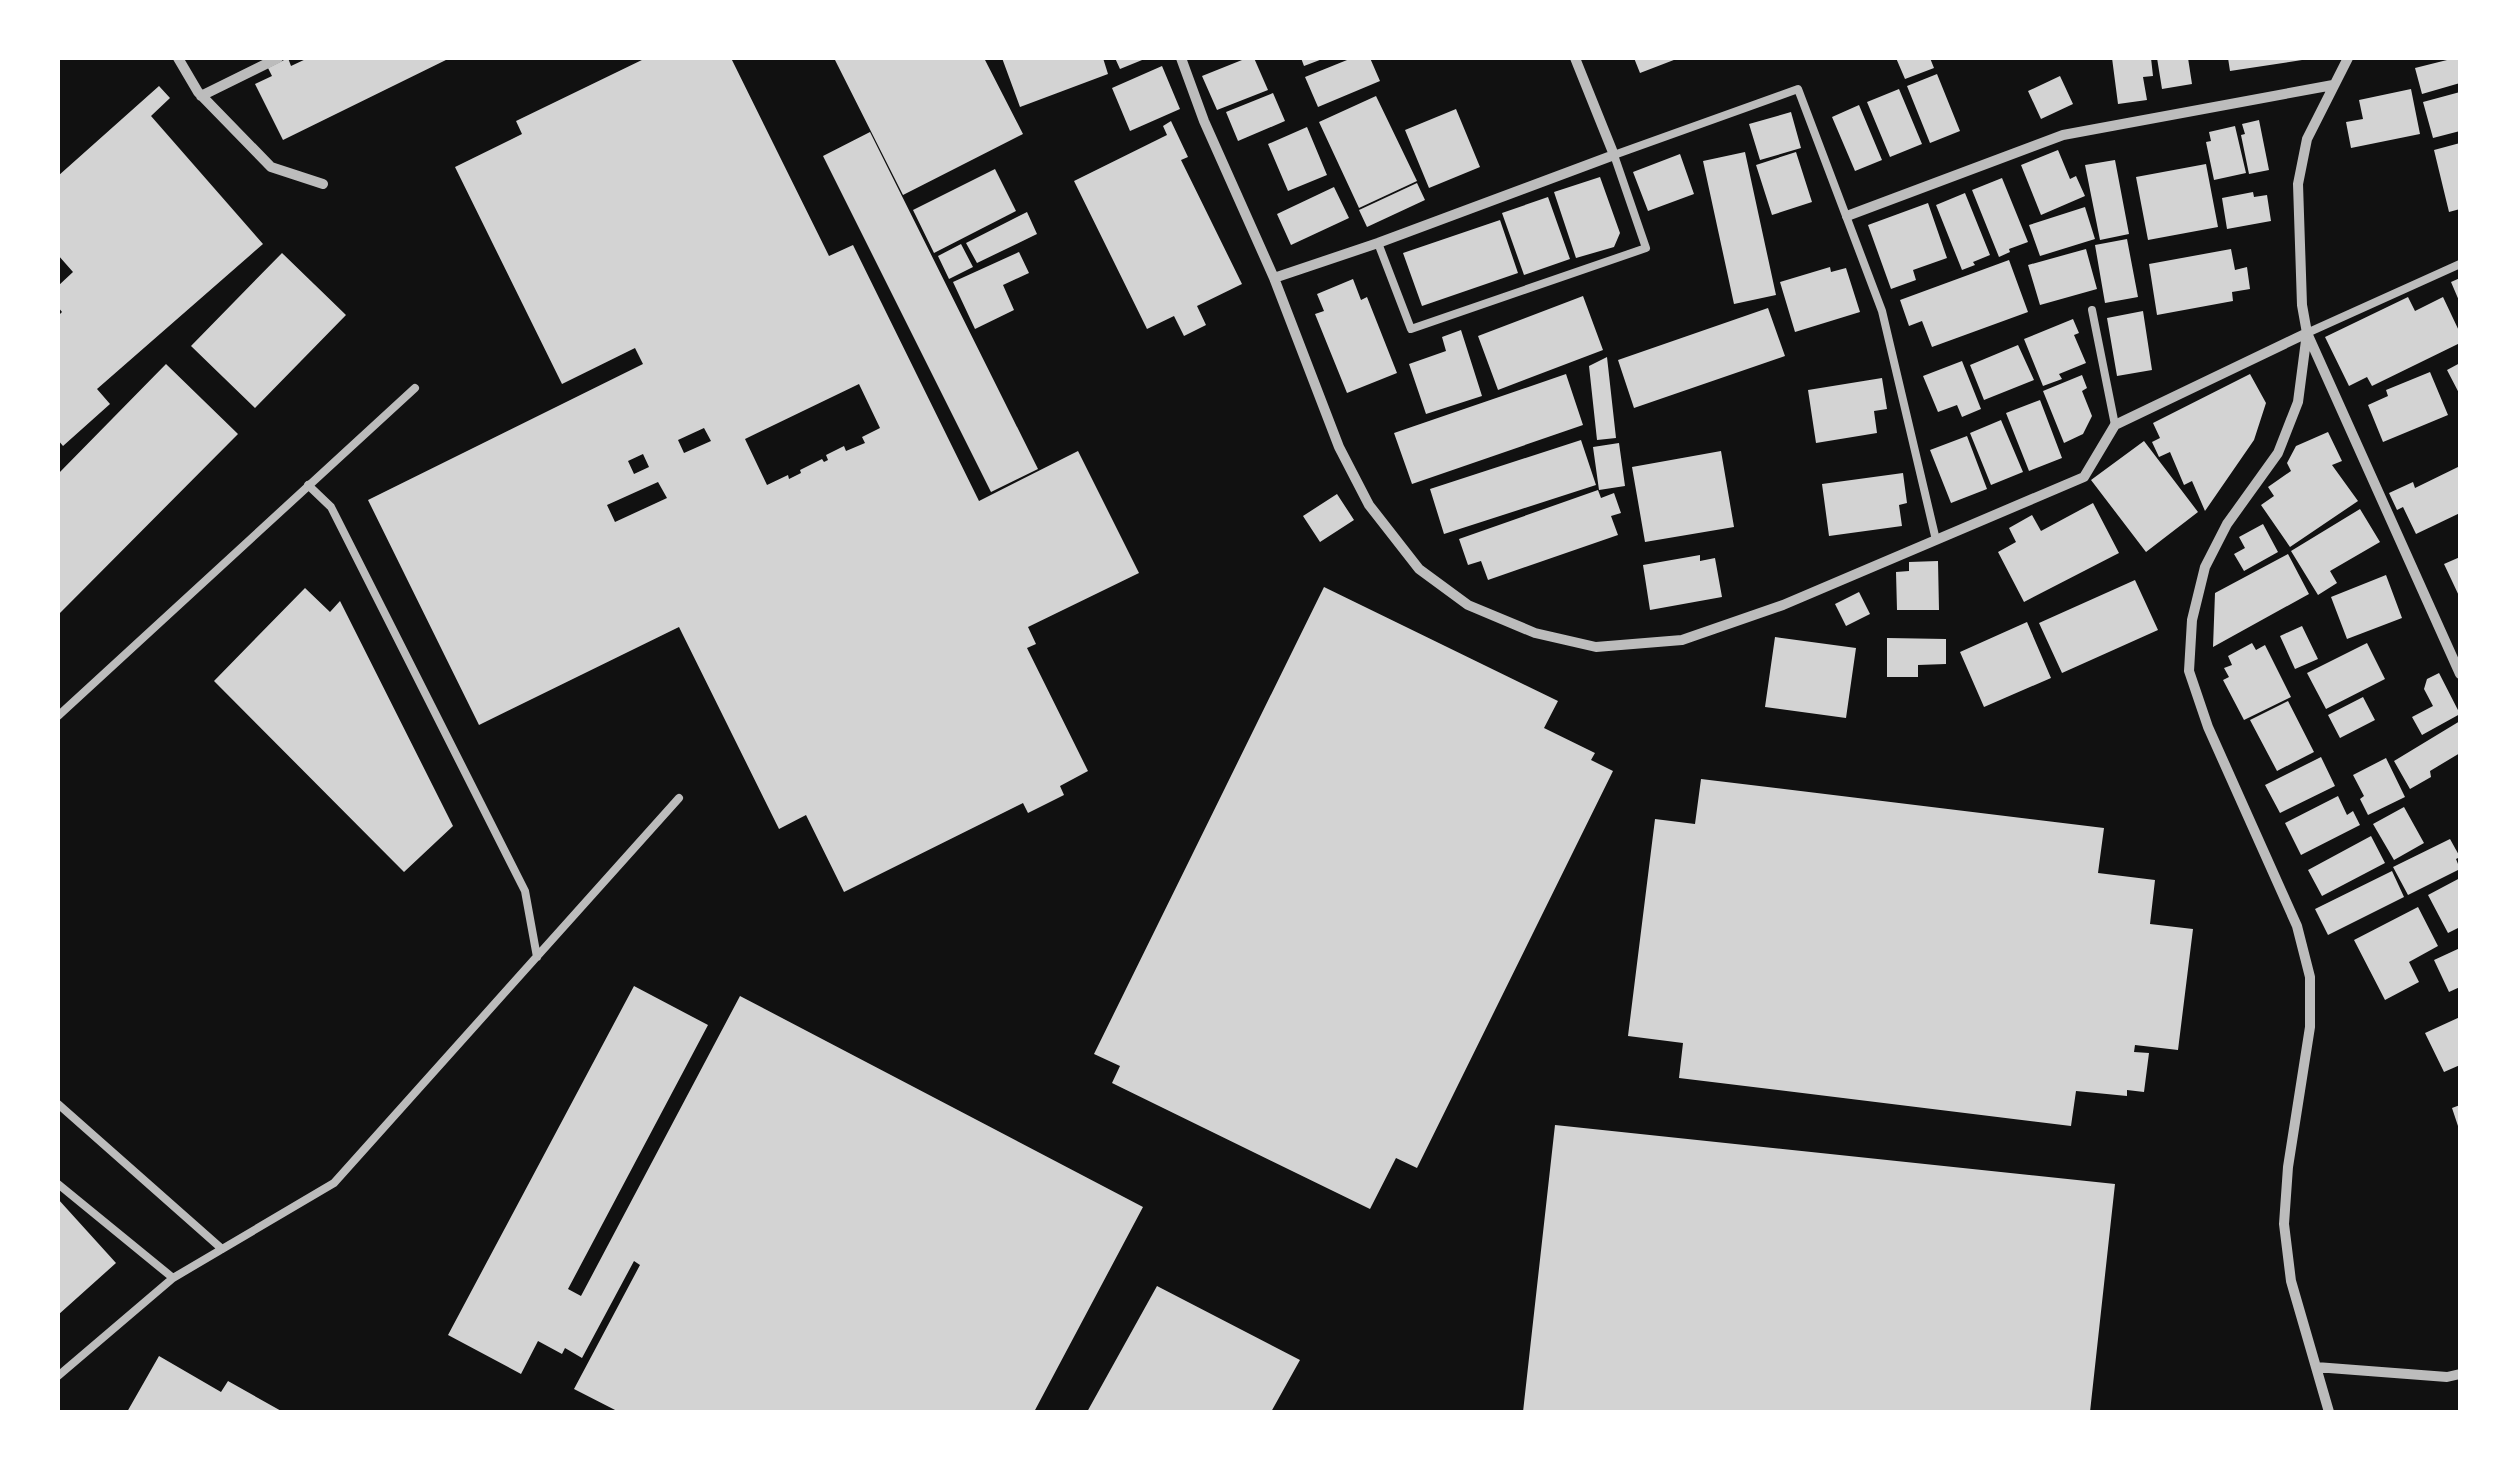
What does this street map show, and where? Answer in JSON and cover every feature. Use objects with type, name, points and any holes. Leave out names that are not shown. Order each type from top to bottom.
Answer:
[{"type":"street","points":[[178,58],[202,96],[271,168],[323,184]]},
{"type":"street","points":[[202,96],[278,58]]},
{"type":"street","points":[[1181,58],[1204,121],[1274,278],[1339,447],[1369,505],[1420,569],[1468,605],[1536,633],[1596,647],[1682,640],[1783,605],[2084,477],[2115,425],[2306,333]]},
{"type":"street","points":[[1274,278],[1614,155],[1575,58]]},
{"type":"street","points":[[2329,1412],[2291,1281],[2284,1224],[2288,1166],[2310,1026],[2310,978],[2297,926],[2208,727],[2189,671],[2192,620],[2205,567],[2226,524],[2278,453],[2298,402],[2306,333],[2298,184],[2307,139],[2348,58]]},
{"type":"street","points":[[1847,216],[2063,136],[2333,85]]},
{"type":"street","points":[[2306,333],[2460,674]]},
{"type":"street","points":[[2316,1367],[2446,1377],[2460,1374]]},
{"type":"lane","points":[[1378,243],[1411,329],[1646,248],[1614,155],[1798,88],[1882,311],[1936,540]]},
{"type":"lane","points":[[2306,333],[2460,264]]},
{"type":"lane","points":[[2092,310],[2115,425]]},
{"type":"lane","points":[[58,716],[414,388]]},
{"type":"lane","points":[[308,486],[331,507],[526,891],[537,957]]},
{"type":"lane","points":[[58,1376],[173,1278],[334,1184],[679,798]]},
{"type":"lane","points":[[58,1104],[222,1249]]},
{"type":"lane","points":[[58,1184],[173,1278]]},
{"type":"building","points":[[288,58],[291,66],[308,58],[450,58],[283,140],[255,84],[272,76],[268,68]]},
{"type":"building","points":[[646,58],[731,58],[829,256],[853,245],[979,501],[1078,451],[1139,573],[1028,627],[1036,644],[1027,648],[1088,771],[1060,786],[1064,795],[1028,813],[1023,803],[844,892],[806,815],[779,829],[679,627],[479,725],[368,500],[643,364],[635,348],[562,384],[455,167],[522,134],[516,121]],"holes":[[[859,384],[880,428],[862,437],[865,443],[846,451],[844,446],[826,455],[828,460],[822,459],[789,479],[788,475],[767,485],[745,439]],[[704,428],[711,441],[684,453],[678,440]],[[643,454],[649,467],[634,474],[628,461]],[[658,482],[667,498],[615,522],[607,505]]]},
{"type":"building","points":[[834,58],[984,58],[1023,134],[903,195]]},
{"type":"building","points":[[1002,58],[1103,58],[1108,74],[1020,107]]},
{"type":"building","points":[[1115,58],[1147,58],[1120,69]]},
{"type":"building","points":[[1254,58],[1268,90],[1217,110],[1202,76]]},
{"type":"building","points":[[1301,58],[1325,58],[1304,66]]},
{"type":"building","points":[[1352,58],[1370,58],[1380,81],[1318,107],[1305,77]]},
{"type":"building","points":[[1634,58],[1679,58],[1640,73]]},
{"type":"building","points":[[1896,58],[1930,58],[1934,68],[1905,79]]},
{"type":"building","points":[[2112,58],[2151,58],[2153,76],[2143,77],[2147,100],[2118,104]]},
{"type":"building","points":[[2157,58],[2188,58],[2192,84],[2162,89]]},
{"type":"building","points":[[2228,58],[2302,58],[2302,60],[2230,71]]},
{"type":"building","points":[[2460,58],[2460,83],[2422,94],[2415,68]]},
{"type":"building","points":[[1162,66],[1180,109],[1130,131],[1112,88]]},
{"type":"building","points":[[1937,74],[1960,131],[1930,143],[1907,86]]},
{"type":"building","points":[[2060,76],[2073,104],[2041,119],[2028,91]]},
{"type":"building","points":[[159,86],[170,98],[151,116],[263,244],[97,389],[110,404],[63,446],[58,440],[58,316],[62,312],[58,307],[58,286],[73,272],[58,255],[58,176]]},
{"type":"building","points":[[1899,89],[1922,144],[1890,157],[1867,102]]},
{"type":"building","points":[[2411,89],[2420,134],[2351,148],[2346,122],[2363,119],[2359,100]]},
{"type":"building","points":[[2460,92],[2460,131],[2433,138],[2423,102]]},
{"type":"building","points":[[1273,93],[1285,121],[1238,141],[1226,112]]},
{"type":"building","points":[[1376,96],[1417,181],[1359,208],[1319,122]]},
{"type":"building","points":[[1859,105],[1882,160],[1855,171],[1832,117]]},
{"type":"building","points":[[1456,109],[1480,167],[1429,188],[1405,130]]},
{"type":"building","points":[[1791,112],[1801,148],[1760,160],[1749,124]]},
{"type":"building","points":[[2259,120],[2269,170],[2249,174],[2242,124]]},
{"type":"building","points":[[1171,121],[1188,157],[1181,160],[1242,284],[1197,306],[1206,325],[1184,336],[1174,316],[1147,329],[1074,181],[1167,135],[1163,126]]},
{"type":"building","points":[[2235,126],[2246,173],[2214,180],[2206,142],[2211,141],[2209,132]]},
{"type":"building","points":[[1307,127],[1327,175],[1288,191],[1268,144]]},
{"type":"building","points":[[870,132],[1038,469],[991,492],[823,156]]},
{"type":"building","points":[[2460,143],[2460,209],[2449,212],[2434,150]]},
{"type":"building","points":[[2058,150],[2070,179],[2076,176],[2085,196],[2041,215],[2021,165]]},
{"type":"building","points":[[1745,152],[1776,295],[1734,304],[1703,161]]},
{"type":"building","points":[[1796,152],[1812,202],[1772,215],[1756,165]]},
{"type":"building","points":[[1680,154],[1694,194],[1648,211],[1633,172]]},
{"type":"building","points":[[2115,160],[2129,234],[2100,240],[2085,165]]},
{"type":"building","points":[[2206,164],[2218,227],[2148,240],[2136,177]]},
{"type":"building","points":[[995,169],[1016,211],[934,253],[913,210]]},
{"type":"building","points":[[1600,177],[1620,233],[1614,247],[1576,258],[1554,192]]},
{"type":"building","points":[[2002,178],[2028,242],[1999,257],[1972,190]]},
{"type":"building","points":[[1417,183],[1425,200],[1367,227],[1359,210]]},
{"type":"building","points":[[1334,187],[1349,218],[1291,245],[1277,214]]},
{"type":"building","points":[[2253,192],[2254,197],[2267,195],[2271,221],[2227,229],[2222,198]]},
{"type":"building","points":[[1965,193],[1990,255],[1962,270],[1936,205]]},
{"type":"building","points":[[1548,197],[1570,259],[1524,275],[1502,213]]},
{"type":"building","points":[[1928,203],[1947,258],[1913,270],[1916,280],[1891,289],[1868,225]]},
{"type":"building","points":[[2085,207],[2095,239],[2040,256],[2029,225]]},
{"type":"building","points":[[1027,212],[1037,234],[977,263],[966,243]]},
{"type":"building","points":[[1500,220],[1518,273],[1422,306],[1403,253]]},
{"type":"building","points":[[2127,239],[2138,297],[2105,303],[2095,245]]},
{"type":"building","points":[[961,244],[973,267],[949,279],[938,256]]},
{"type":"building","points":[[2086,249],[2097,289],[2040,305],[2028,265]]},
{"type":"building","points":[[2231,249],[2235,270],[2247,267],[2250,289],[2232,292],[2233,301],[2157,315],[2149,264]]},
{"type":"building","points":[[1019,252],[1029,273],[1003,285],[1014,310],[975,329],[953,282]]},
{"type":"building","points":[[282,253],[346,315],[255,408],[191,346]]},
{"type":"building","points":[[2009,260],[2028,312],[1932,347],[1922,321],[1909,326],[1900,300]]},
{"type":"building","points":[[1830,267],[1831,272],[1846,268],[1860,312],[1795,332],[1780,282]]},
{"type":"building","points":[[2460,278],[2460,303],[2451,282]]},
{"type":"building","points":[[1353,279],[1361,300],[1367,297],[1397,373],[1347,393],[1315,314],[1324,311],[1317,294]]},
{"type":"building","points":[[1583,296],[1603,350],[1498,390],[1478,336]]},
{"type":"building","points":[[2408,297],[2415,311],[2443,297],[2460,333],[2460,343],[2372,386],[2367,377],[2349,386],[2325,337]]},
{"type":"building","points":[[1768,308],[1785,356],[1634,408],[1618,360]]},
{"type":"building","points":[[2143,311],[2152,370],[2117,376],[2107,318]]},
{"type":"building","points":[[2073,319],[2079,333],[2074,335],[2086,363],[2059,374],[2062,379],[2043,386],[2024,339]]},
{"type":"building","points":[[1461,330],[1482,396],[1426,414],[1409,364],[1446,351],[1442,337]]},
{"type":"building","points":[[2018,345],[2034,380],[1984,400],[1970,365]]},
{"type":"building","points":[[1607,357],[1616,438],[1597,440],[1589,366]]},
{"type":"building","points":[[1962,361],[1981,409],[1962,417],[1957,405],[1938,412],[1923,376]]},
{"type":"building","points":[[2460,363],[2460,395],[2447,370]]},
{"type":"building","points":[[166,364],[238,434],[58,615],[58,474]]},
{"type":"building","points":[[2430,372],[2448,415],[2383,442],[2368,405],[2388,396],[2386,390]]},
{"type":"building","points":[[1566,374],[1583,425],[1412,484],[1394,433]]},
{"type":"building","points":[[2250,374],[2266,403],[2254,440],[2205,511],[2192,481],[2184,485],[2170,452],[2159,457],[2152,442],[2160,438],[2153,423]]},
{"type":"building","points":[[2082,375],[2087,388],[2082,391],[2092,416],[2083,434],[2064,443],[2043,391]]},
{"type":"building","points":[[1882,378],[1887,409],[1874,411],[1877,433],[1816,443],[1808,390]]},
{"type":"building","points":[[2040,400],[2062,458],[2029,471],[2006,413]]},
{"type":"building","points":[[2001,420],[2023,472],[1991,485],[1970,433]]},
{"type":"building","points":[[2328,432],[2342,461],[2332,465],[2358,501],[2290,547],[2261,505],[2274,496],[2268,487],[2291,471],[2287,463],[2296,446]]},
{"type":"building","points":[[1967,436],[1987,489],[1951,503],[1930,450]]},
{"type":"building","points":[[1581,440],[1596,485],[1444,534],[1430,489]]},
{"type":"building","points":[[2144,441],[2198,512],[2146,552],[2091,480]]},
{"type":"building","points":[[1619,443],[1625,486],[1599,490],[1593,447]]},
{"type":"building","points":[[1721,451],[1734,527],[1645,542],[1632,467]]},
{"type":"building","points":[[2460,466],[2460,513],[2416,534],[2403,507],[2397,510],[2389,493],[2413,482],[2415,488]]},
{"type":"building","points":[[1903,473],[1907,503],[1899,505],[1902,526],[1829,536],[1822,484]]},
{"type":"building","points":[[1598,490],[1601,498],[1614,493],[1621,513],[1611,516],[1618,535],[1488,580],[1481,561],[1468,565],[1459,539]]},
{"type":"building","points":[[1337,494],[1354,520],[1320,542],[1303,516]]},
{"type":"building","points":[[2093,503],[2119,553],[2024,602],[1998,552],[2016,542],[2009,528],[2032,515],[2041,531]]},
{"type":"building","points":[[2360,509],[2380,542],[2330,571],[2337,583],[2318,595],[2291,551]]},
{"type":"building","points":[[2263,524],[2278,552],[2244,571],[2234,554],[2245,548],[2239,537]]},
{"type":"building","points":[[2288,554],[2309,594],[2213,647],[2215,593]]},
{"type":"building","points":[[1700,555],[1700,561],[1715,558],[1722,597],[1650,610],[1643,565]]},
{"type":"building","points":[[2460,557],[2460,598],[2444,564]]},
{"type":"building","points":[[1938,561],[1939,610],[1897,610],[1896,572],[1909,571],[1909,562]]},
{"type":"building","points":[[2386,575],[2402,618],[2347,639],[2331,597]]},
{"type":"building","points":[[2135,580],[2158,630],[2062,673],[2039,623]]},
{"type":"building","points":[[1324,587],[1558,701],[1544,728],[1595,753],[1591,760],[1613,771],[1417,1168],[1396,1158],[1370,1209],[1112,1083],[1120,1066],[1094,1054]]},
{"type":"building","points":[[305,588],[330,612],[340,601],[453,826],[404,872],[214,681]]},
{"type":"building","points":[[1859,592],[1870,614],[1846,626],[1835,604]]},
{"type":"building","points":[[2027,622],[2051,678],[1984,707],[1960,652]]},
{"type":"building","points":[[2302,626],[2318,659],[2295,669],[2280,636]]},
{"type":"building","points":[[1775,637],[1856,648],[1846,718],[1765,707]]},
{"type":"building","points":[[1887,638],[1946,639],[1946,664],[1918,665],[1918,677],[1887,677]]},
{"type":"building","points":[[2252,643],[2256,650],[2265,645],[2291,697],[2244,720],[2223,680],[2229,677],[2224,668],[2232,665],[2228,656]]},
{"type":"building","points":[[2367,643],[2385,679],[2326,709],[2307,673]]},
{"type":"building","points":[[2439,673],[2460,714],[2422,735],[2412,717],[2433,706],[2424,689],[2427,679]]},
{"type":"building","points":[[2363,697],[2375,720],[2340,738],[2328,715]]},
{"type":"building","points":[[2288,701],[2314,752],[2277,771],[2250,720]]},
{"type":"building","points":[[2460,721],[2460,753],[2410,789],[2394,761]]},
{"type":"building","points":[[2321,757],[2335,786],[2280,813],[2265,785]]},
{"type":"building","points":[[2386,758],[2405,797],[2368,815],[2353,775]]},
{"type":"building","points":[[1701,779],[2104,828],[2098,873],[2155,880],[2150,924],[2193,929],[2178,1050],[2135,1045],[2134,1052],[2149,1053],[2144,1092],[2127,1090],[2127,1096],[2076,1091],[2071,1126],[1679,1078],[1683,1043],[1628,1036],[1655,819],[1695,824]]},
{"type":"building","points":[[2338,796],[2347,815],[2353,811],[2360,825],[2301,855],[2285,823]]},
{"type":"building","points":[[2404,807],[2424,843],[2394,860],[2373,824]]},
{"type":"building","points":[[2371,836],[2385,863],[2322,896],[2308,870]]},
{"type":"building","points":[[2450,839],[2460,857],[2456,859],[2460,869],[2408,895],[2393,867]]},
{"type":"building","points":[[2392,871],[2404,897],[2328,935],[2315,909]]},
{"type":"building","points":[[2460,878],[2460,927],[2448,933],[2428,895]]},
{"type":"building","points":[[2418,907],[2438,946],[2409,962],[2419,982],[2385,1000],[2354,940]]},
{"type":"building","points":[[2460,948],[2460,987],[2449,992],[2434,960]]},
{"type":"building","points":[[634,986],[708,1025],[568,1289],[581,1296],[740,996],[1143,1207],[1034,1412],[619,1412],[574,1389],[640,1265],[634,1261],[582,1358],[565,1348],[562,1354],[538,1341],[521,1374],[448,1335]]},
{"type":"building","points":[[2460,1017],[2460,1065],[2444,1072],[2425,1033]]},
{"type":"building","points":[[2460,1105],[2460,1132],[2452,1108]]},
{"type":"building","points":[[1555,1125],[2115,1184],[2090,1412],[1523,1412]]},
{"type":"building","points":[[58,1199],[116,1263],[58,1315]]},
{"type":"building","points":[[1157,1286],[1300,1360],[1271,1412],[1087,1412]]},
{"type":"building","points":[[159,1356],[221,1392],[228,1381],[283,1412],[127,1412]]}]
